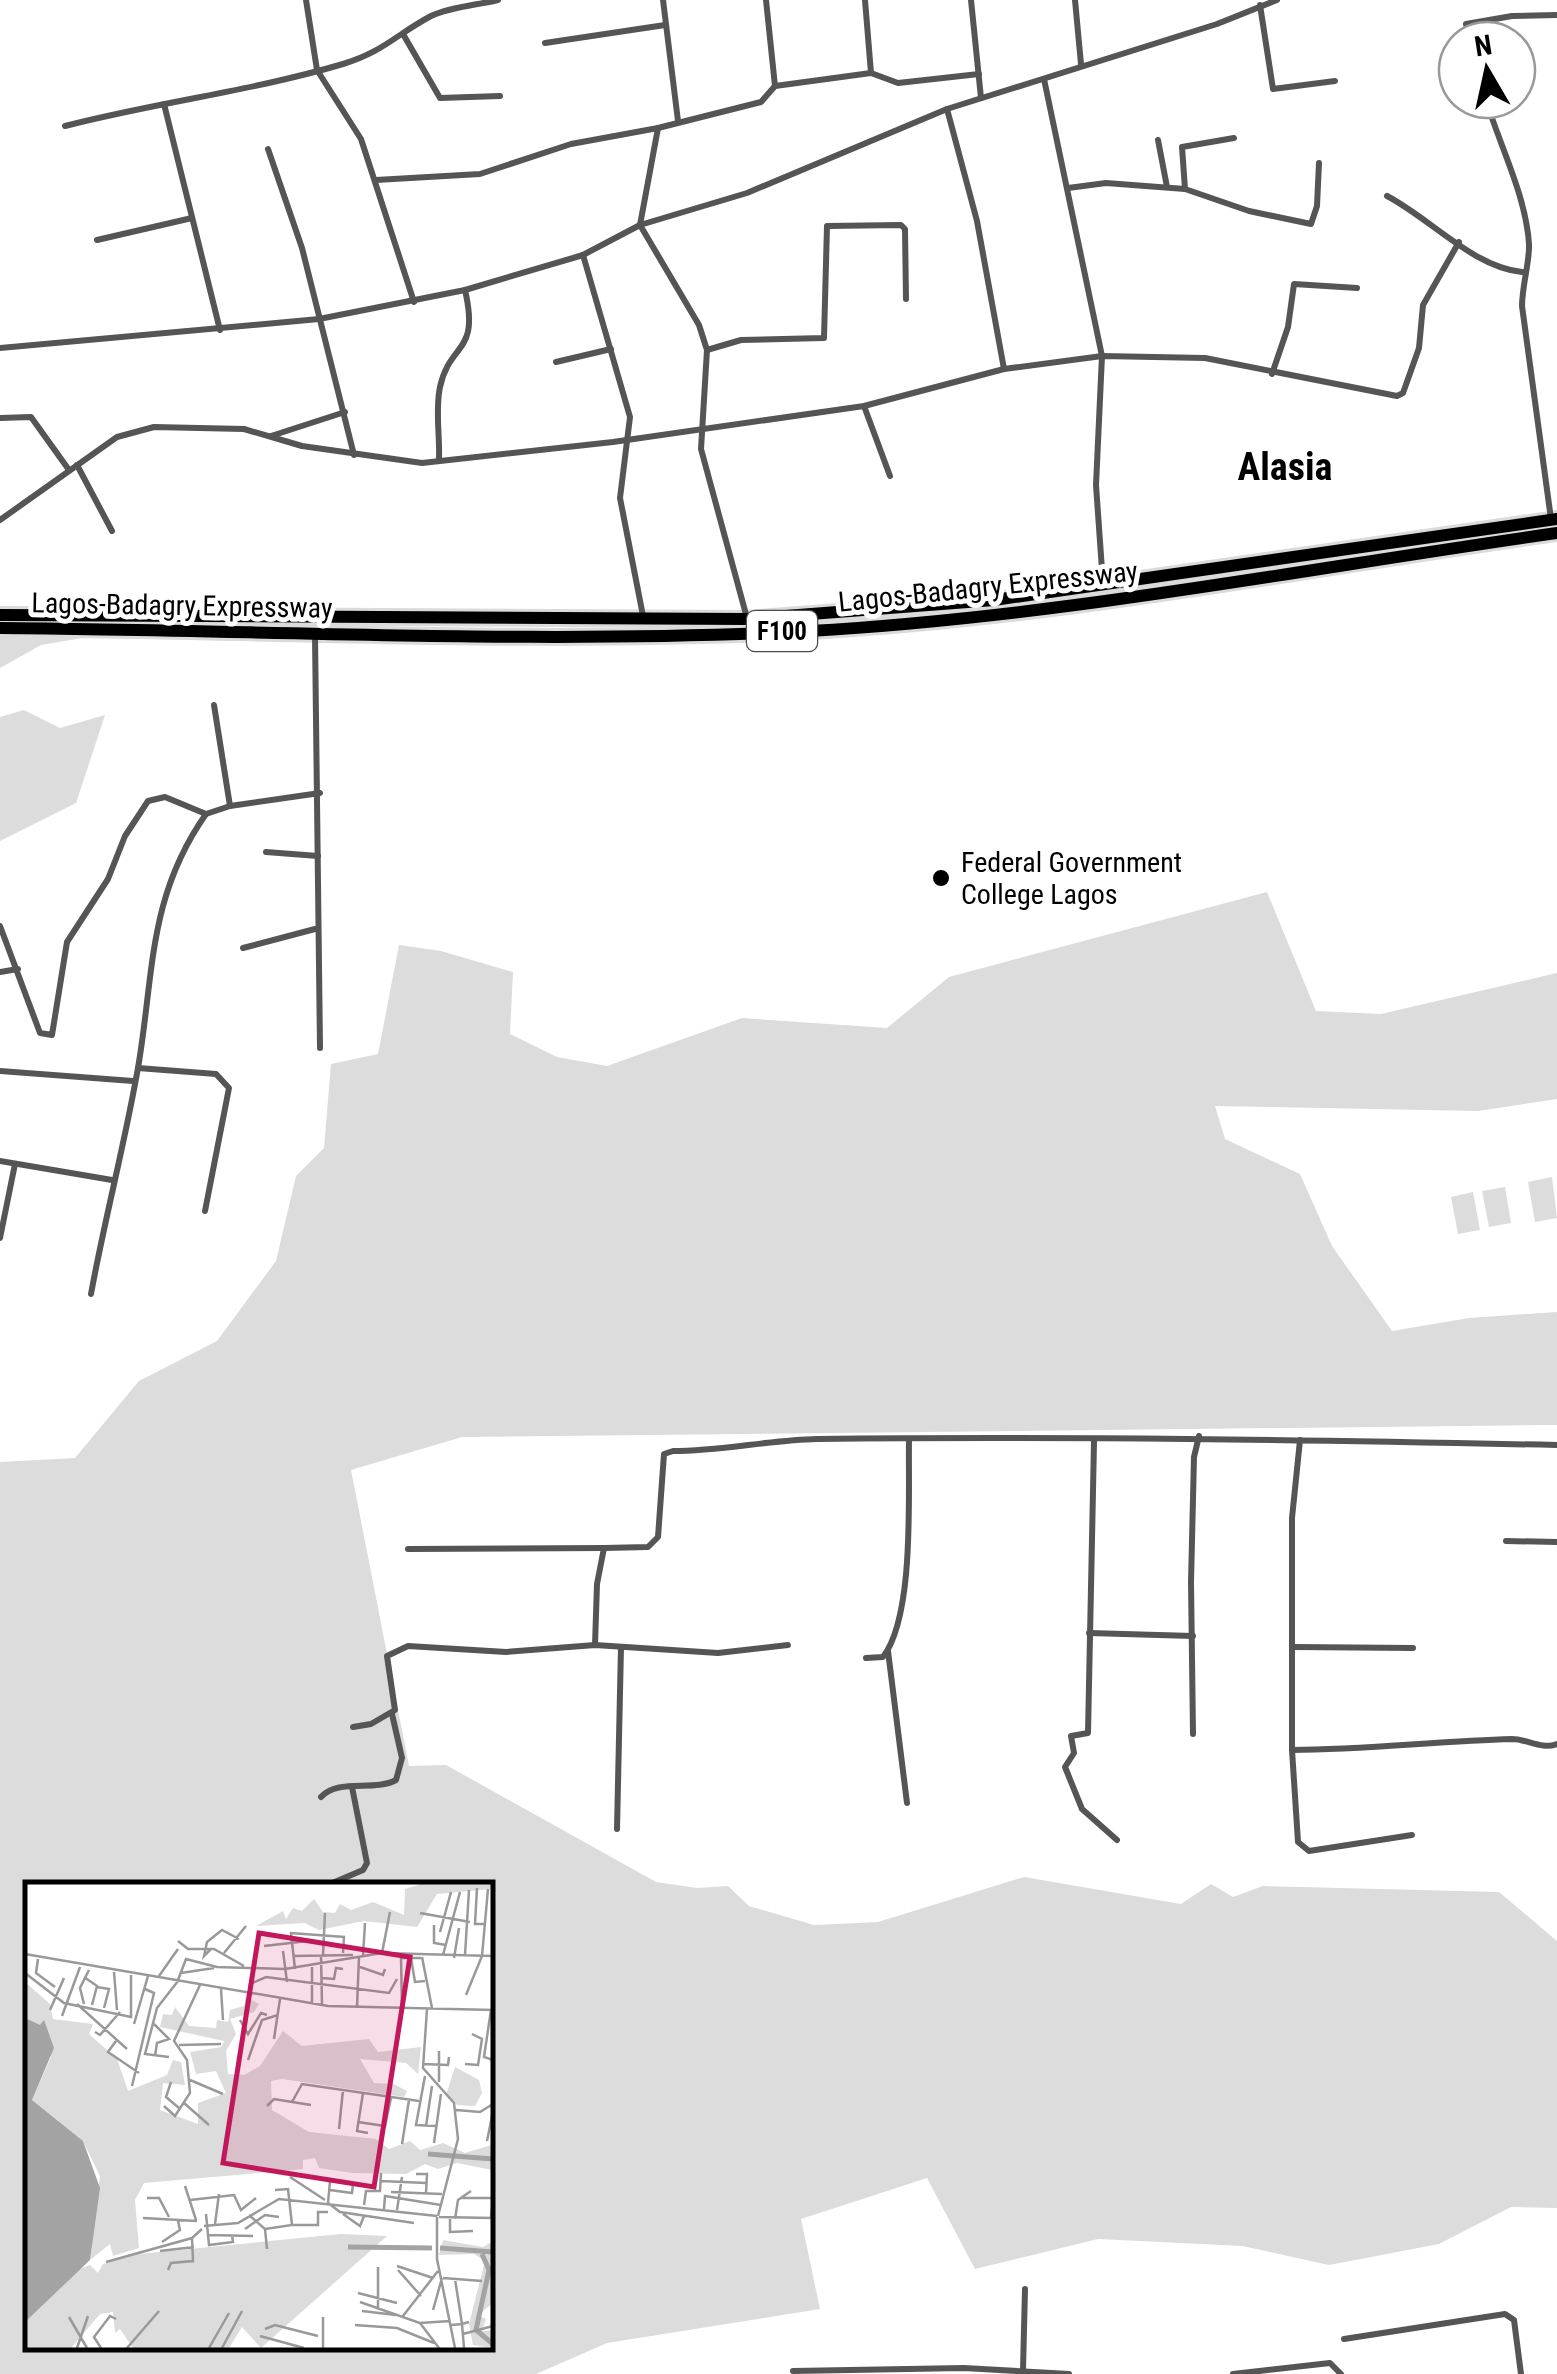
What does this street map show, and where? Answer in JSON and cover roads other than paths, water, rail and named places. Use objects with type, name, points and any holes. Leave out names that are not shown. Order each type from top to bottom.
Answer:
[{"type":"highway","name":"Lagos-Badagry Expressway","points":[[0,615],[644,622],[748,619],[994,600],[1555,524]]},
{"type":"highway","name":"Lagos-Badagry Expressway","points":[[0,628],[591,636],[864,626],[1090,603],[1555,524]]},
{"type":"street","points":[[306,0],[317,70],[350,115],[376,180],[414,302]]},
{"type":"street","points":[[66,126],[317,70],[386,48],[433,14],[498,0]]},
{"type":"street","points":[[663,0],[678,121]]},
{"type":"street","points":[[766,0],[774,86]]},
{"type":"street","points":[[865,0],[870,73]]},
{"type":"street","points":[[971,0],[981,98]]},
{"type":"street","points":[[1074,0],[1081,64]]},
{"type":"street","points":[[0,348],[319,319],[465,290],[583,255],[640,226],[747,193],[948,109],[1081,64],[1203,29],[1268,2],[1273,89],[1335,80]]},
{"type":"street","points":[[1489,20],[1557,15]]},
{"type":"street","points":[[545,43],[666,25]]},
{"type":"street","points":[[403,34],[440,98],[500,96]]},
{"type":"street","points":[[376,180],[480,174],[570,144],[658,128],[761,102],[774,86],[870,73],[898,83],[979,74]]},
{"type":"street","points":[[1044,79],[1054,144],[1068,188],[1102,356],[1096,485],[1103,585]]},
{"type":"street","points":[[164,104],[220,330]]},
{"type":"street","points":[[948,109],[977,221],[1004,369]]},
{"type":"street","points":[[1493,120],[1526,218],[1530,249],[1522,272],[1522,306],[1555,524]]},
{"type":"street","points":[[658,128],[640,226],[699,324],[707,350],[700,430],[710,488],[748,619]]},
{"type":"street","points":[[1185,189],[1182,147],[1234,138]]},
{"type":"street","points":[[1158,140],[1167,187]]},
{"type":"street","points":[[268,149],[302,248],[354,455]]},
{"type":"street","points":[[1068,188],[1106,183],[1185,189],[1249,211],[1310,224],[1317,206],[1319,163]]},
{"type":"street","points":[[1387,196],[1498,268],[1522,272]]},
{"type":"street","points":[[96,240],[192,218]]},
{"type":"street","points":[[707,350],[742,340],[824,338],[827,226],[901,225],[906,229],[906,299]]},
{"type":"street","points":[[0,520],[117,437],[154,428],[244,429],[404,463],[627,440],[864,406],[1004,369],[1102,356],[1205,358],[1272,374],[1403,394],[1419,348],[1423,306],[1460,242]]},
{"type":"street","points":[[583,255],[630,416],[620,498],[644,622]]},
{"type":"street","points":[[1272,374],[1288,327],[1294,284],[1357,288]]},
{"type":"street","points":[[439,459],[440,385],[465,342],[472,319],[465,290]]},
{"type":"street","points":[[556,362],[611,349]]},
{"type":"street","points":[[864,406],[890,476]]},
{"type":"street","points":[[270,436],[346,412]]},
{"type":"street","points":[[0,418],[34,420],[70,470]]},
{"type":"street","points":[[77,465],[112,531]]},
{"type":"street","points":[[315,632],[320,793],[316,929],[320,1048]]},
{"type":"street","points":[[214,705],[230,806]]},
{"type":"street","points":[[91,1294],[138,1068],[158,916],[175,865],[206,814],[230,806],[320,793]]},
{"type":"street","points":[[0,926],[40,1033],[52,1035],[67,942],[108,879],[125,836],[148,800],[165,797],[206,814]]},
{"type":"street","points":[[266,852],[318,856]]},
{"type":"street","points":[[243,948],[316,929]]},
{"type":"street","points":[[0,972],[18,969]]},
{"type":"street","points":[[138,1068],[216,1074],[224,1079],[228,1098],[205,1210]]},
{"type":"street","points":[[0,1070],[133,1082]]},
{"type":"street","points":[[0,1161],[112,1180]]},
{"type":"street","points":[[0,1238],[15,1164]]},
{"type":"street","points":[[1193,1734],[1192,1506],[1199,1436]]},
{"type":"street","points":[[408,1549],[648,1547],[658,1537],[664,1454],[814,1439],[1094,1442],[1199,1436],[1557,1445]]},
{"type":"street","points":[[907,1803],[888,1650],[902,1593],[909,1440]]},
{"type":"street","points":[[1300,1440],[1292,1518],[1292,1750],[1296,1823],[1303,1849],[1412,1836]]},
{"type":"street","points":[[1094,1442],[1088,1732],[1071,1736],[1074,1753],[1065,1766],[1082,1809],[1117,1840]]},
{"type":"street","points":[[1506,1542],[1557,1542]]},
{"type":"street","points":[[595,1645],[597,1584],[604,1548]]},
{"type":"street","points":[[1089,1633],[1192,1636]]},
{"type":"street","points":[[321,1797],[327,1790],[382,1786],[400,1775],[402,1758],[392,1714],[388,1656],[408,1646],[506,1652],[595,1645],[718,1653],[788,1645]]},
{"type":"street","points":[[617,1830],[621,1647]]},
{"type":"street","points":[[1294,1647],[1412,1648]]},
{"type":"street","points":[[866,1658],[882,1656],[888,1650]]},
{"type":"street","points":[[353,1726],[392,1714]]},
{"type":"street","points":[[1292,1750],[1386,1750],[1515,1739],[1550,1748],[1557,1744]]},
{"type":"street","points":[[335,1882],[363,1870],[366,1864],[352,1787]]},
{"type":"street","points":[[1023,2370],[1025,2289]]},
{"type":"street","points":[[1344,2339],[1505,2314],[1514,2320],[1521,2374]]},
{"type":"street","points":[[1233,2374],[1330,2363],[1340,2374]]},
{"type":"street","points":[[793,2371],[1023,2370],[1069,2374]]},
{"type":"place","name":"Federal Government College Lagos","points":[[941,878]]},
{"type":"district","name":"Alasia","points":[[1285,467]]}]
